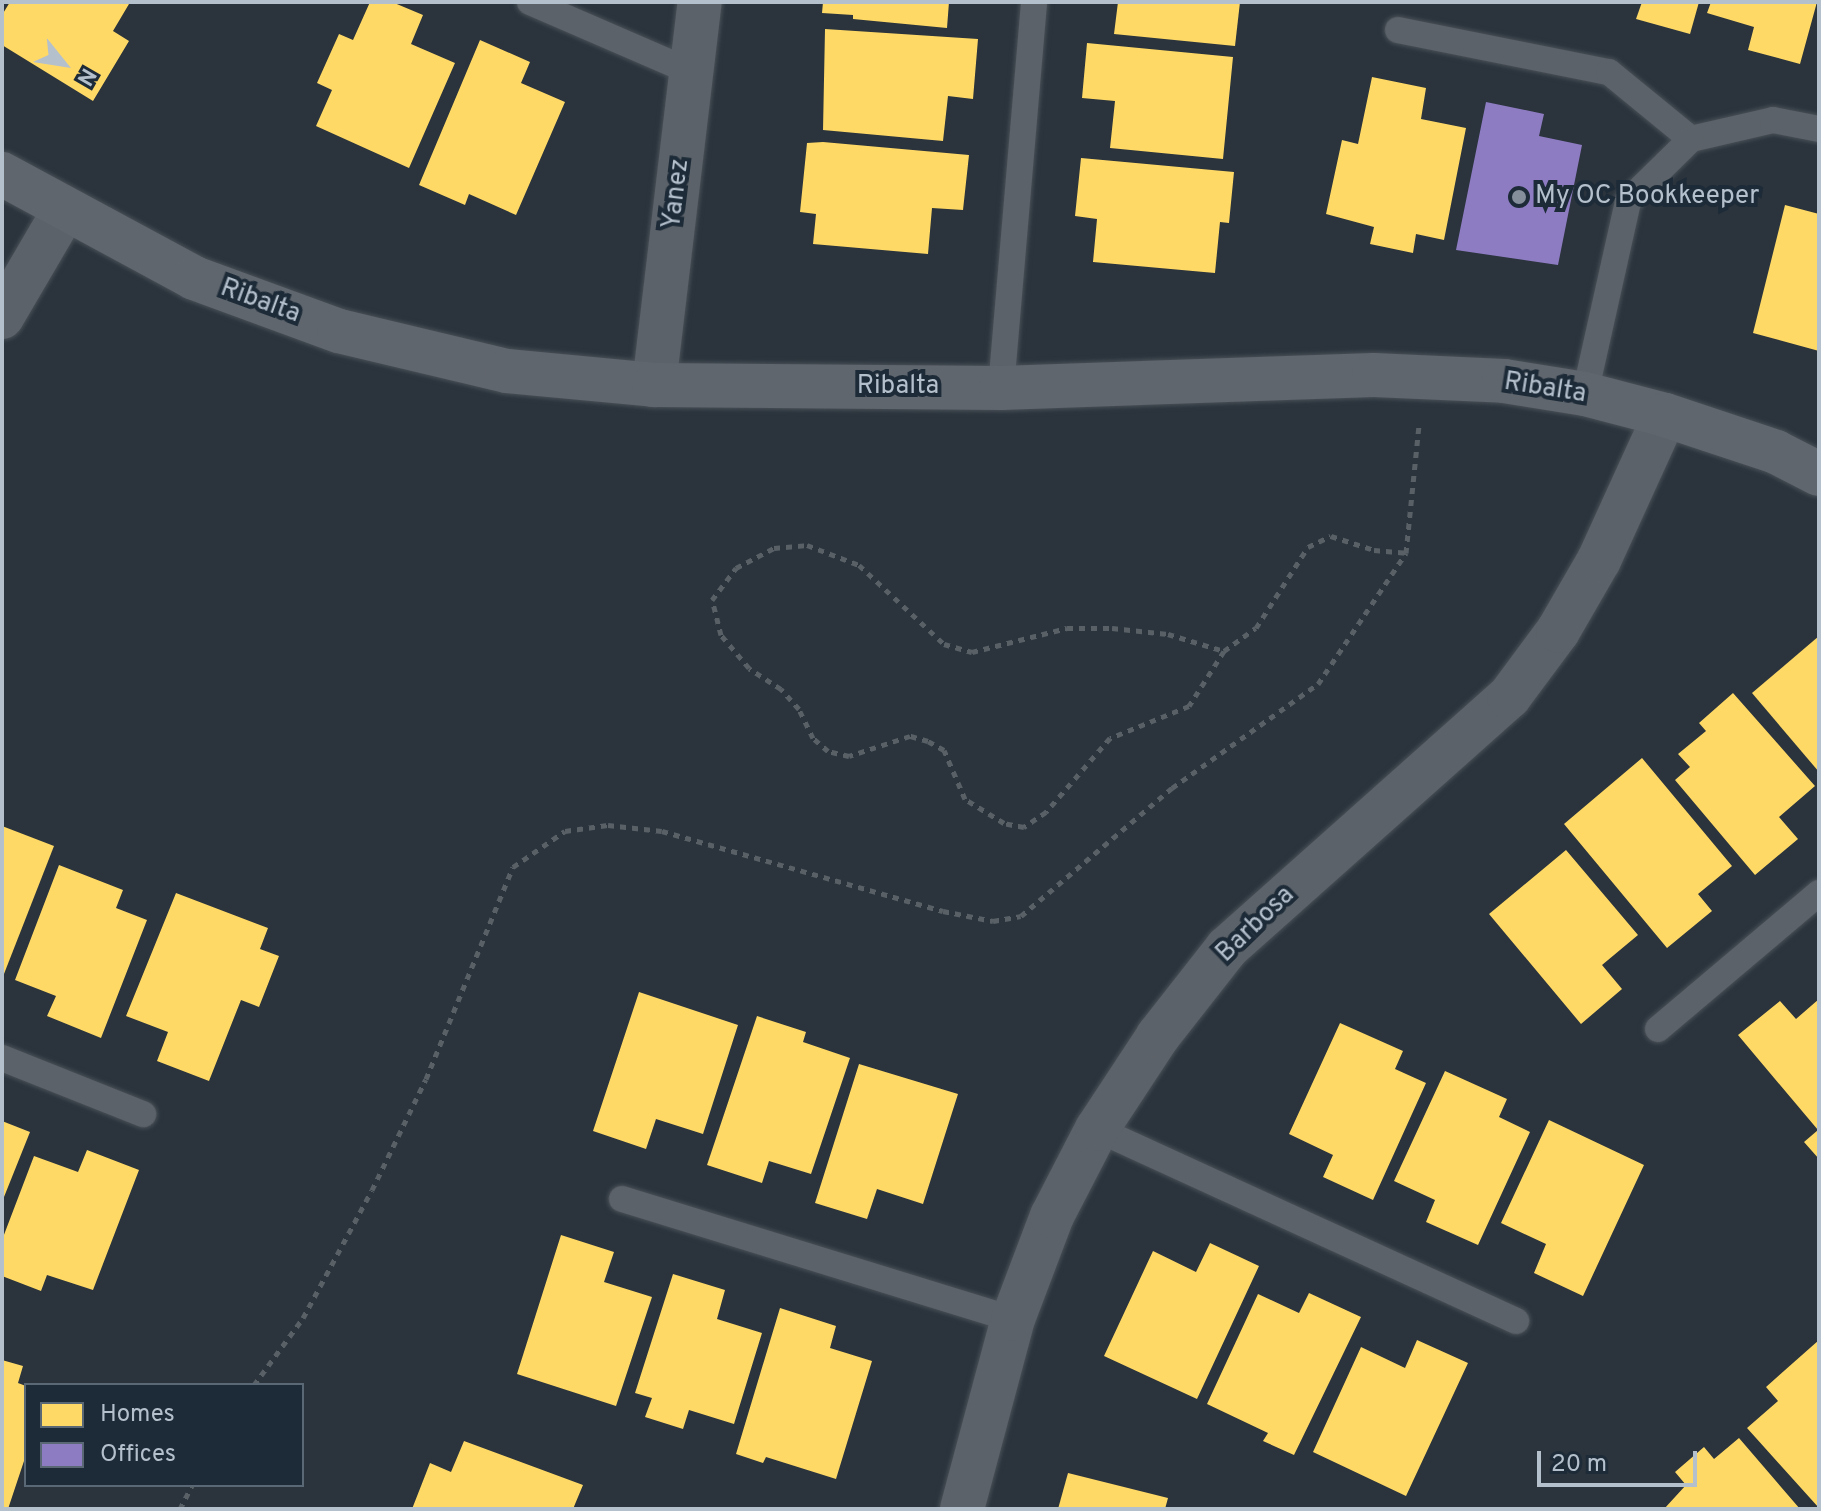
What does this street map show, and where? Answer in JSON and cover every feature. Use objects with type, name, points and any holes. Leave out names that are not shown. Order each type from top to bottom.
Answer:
[{"type":"street","name":"Yanez","points":[[654,385],[700,2]]},
{"type":"street","name":"Ribalta","points":[[2,174],[194,278],[339,331],[507,371],[654,385],[1001,388],[1423,375],[1585,394],[1665,415],[1776,452],[1819,474]]},
{"type":"street","points":[[2,317],[65,209]]},
{"type":"street","name":"Barbosa","points":[[962,1509],[1013,1319],[1052,1216],[1097,1129],[1158,1036],[1227,948],[1509,697],[1558,631],[1599,560],[1665,415]]},
{"type":"lane","points":[[530,2],[692,72]]},
{"type":"lane","points":[[1001,388],[1034,2]]},
{"type":"lane","points":[[1398,30],[1609,72],[1691,139]]},
{"type":"lane","points":[[1585,394],[1628,201],[1691,139],[1773,120],[1819,129]]},
{"type":"lane","points":[[1658,1029],[1819,893]]},
{"type":"lane","points":[[2,1058],[143,1114]]},
{"type":"lane","points":[[1097,1129],[1516,1321]]},
{"type":"lane","points":[[622,1199],[1013,1319]]},
{"type":"path","points":[[255,1383],[303,1318],[372,1190],[426,1079],[513,867],[565,831],[608,825],[662,831],[943,911],[993,921],[1021,916],[1172,788],[1318,684],[1406,553],[1423,375]]},
{"type":"path","points":[[1224,651],[1168,634],[1067,628],[972,652],[944,644],[859,565],[807,545],[774,548],[736,568],[712,600],[721,635],[749,668],[781,689],[799,709],[813,738],[828,751],[849,756],[910,736],[928,741],[944,750],[965,799],[1004,823],[1024,827],[1046,812],[1110,738],[1189,706],[1224,651],[1256,628],[1308,547],[1331,536],[1374,550],[1406,553]]},
{"type":"path","points":[[180,1509],[191,1487]]},
{"type":"building: Homes","points":[[10,2],[129,4],[113,31],[129,41],[93,101],[2,45],[2,15]]},
{"type":"building: Homes","points":[[370,2],[392,2],[423,15],[411,44],[455,63],[409,168],[316,126],[332,90],[317,83],[339,34],[353,40]]},
{"type":"building: Homes","points":[[823,2],[949,2],[947,28],[822,13]]},
{"type":"building: Homes","points":[[1118,2],[1240,2],[1235,46],[1114,34]]},
{"type":"building: Homes","points":[[1642,2],[1699,2],[1690,34],[1636,19]]},
{"type":"building: Homes","points":[[1711,2],[1817,2],[1800,64],[1748,50],[1754,27],[1707,13]]},
{"type":"building: Homes","points":[[825,29],[978,39],[973,99],[948,96],[943,141],[823,130]]},
{"type":"building: Homes","points":[[480,40],[530,62],[521,83],[565,102],[516,215],[469,194],[465,205],[419,185]]},
{"type":"building: Homes","points":[[1087,43],[1233,57],[1223,159],[1110,148],[1115,101],[1082,98]]},
{"type":"building: Homes","points":[[1372,77],[1426,88],[1421,119],[1466,128],[1444,240],[1416,234],[1413,253],[1370,244],[1374,227],[1326,214],[1342,140],[1358,144]]},
{"type":"building: Homes","points":[[807,143],[969,155],[963,210],[932,208],[928,254],[813,244],[816,214],[800,212]]},
{"type":"building: Homes","points":[[1081,158],[1234,172],[1229,223],[1220,222],[1215,273],[1093,262],[1097,219],[1075,216]]},
{"type":"building: Homes","points":[[1785,205],[1819,214],[1819,351],[1753,333]]},
{"type":"building: Homes","points":[[1819,636],[1819,772],[1752,693]]},
{"type":"building: Homes","points":[[1733,693],[1815,786],[1779,817],[1798,839],[1755,875],[1675,780],[1690,767],[1678,754],[1706,731],[1699,723]]},
{"type":"building: Homes","points":[[1642,758],[1732,866],[1698,894],[1712,911],[1667,948],[1564,824]]},
{"type":"building: Homes","points":[[2,826],[54,846],[2,979]]},
{"type":"building: Homes","points":[[1566,850],[1638,935],[1602,965],[1622,989],[1581,1024],[1489,914]]},
{"type":"building: Homes","points":[[59,865],[123,890],[116,908],[147,920],[101,1038],[47,1016],[56,996],[15,980]]},
{"type":"building: Homes","points":[[176,893],[268,928],[260,949],[279,956],[259,1007],[241,1000],[209,1081],[157,1061],[168,1032],[126,1016]]},
{"type":"building: Homes","points":[[639,992],[738,1025],[703,1134],[656,1119],[646,1149],[593,1131]]},
{"type":"building: Homes","points":[[1819,999],[1819,1159],[1804,1142],[1818,1130],[1738,1035],[1780,1001],[1796,1019]]},
{"type":"building: Homes","points":[[757,1016],[806,1032],[803,1042],[850,1058],[811,1174],[769,1161],[762,1183],[707,1165]]},
{"type":"building: Homes","points":[[1340,1023],[1403,1051],[1395,1069],[1426,1083],[1373,1200],[1323,1177],[1333,1155],[1289,1134]]},
{"type":"building: Homes","points":[[859,1064],[958,1094],[923,1204],[877,1189],[867,1219],[815,1203]]},
{"type":"building: Homes","points":[[1445,1071],[1507,1099],[1499,1117],[1530,1132],[1478,1245],[1426,1222],[1435,1200],[1394,1181]]},
{"type":"building: Homes","points":[[1549,1120],[1644,1165],[1583,1296],[1534,1273],[1546,1244],[1501,1223]]},
{"type":"building: Homes","points":[[2,1121],[30,1132],[2,1202]]},
{"type":"building: Homes","points":[[87,1150],[139,1170],[93,1290],[47,1275],[41,1291],[2,1276],[2,1240],[34,1156],[78,1172]]},
{"type":"building: Homes","points":[[561,1235],[614,1252],[604,1282],[652,1297],[616,1406],[517,1374]]},
{"type":"building: Homes","points":[[1210,1243],[1259,1266],[1197,1399],[1104,1356],[1153,1251],[1196,1272]]},
{"type":"building: Homes","points":[[673,1274],[725,1290],[717,1319],[762,1333],[734,1424],[689,1410],[683,1429],[645,1417],[652,1398],[635,1393]]},
{"type":"building: Homes","points":[[1309,1293],[1361,1317],[1294,1455],[1263,1441],[1268,1433],[1207,1404],[1258,1294],[1299,1313]]},
{"type":"building: Homes","points":[[780,1308],[836,1326],[830,1348],[872,1361],[836,1479],[766,1457],[763,1463],[736,1454]]},
{"type":"building: Homes","points":[[1417,1340],[1468,1363],[1406,1496],[1313,1452],[1361,1347],[1405,1368]]},
{"type":"building: Homes","points":[[1819,1340],[1819,1508],[1747,1428],[1778,1401],[1766,1387]]},
{"type":"building: Homes","points":[[2,1360],[23,1366],[18,1383],[24,1385],[24,1461],[8,1509],[2,1509]]},
{"type":"building: Homes","points":[[1739,1438],[1800,1509],[1664,1509],[1686,1485],[1675,1472],[1704,1447],[1714,1459]]},
{"type":"building: Homes","points":[[464,1441],[583,1485],[573,1509],[412,1509],[430,1463],[451,1472]]},
{"type":"building: Homes","points":[[1068,1473],[1168,1498],[1165,1509],[1058,1509]]},
{"type":"building: Offices","name":"My OC Bookkeeper","points":[[1486,102],[1544,114],[1539,136],[1582,145],[1558,265],[1456,250]]},
{"type":"place","name":"My OC Bookkeeper","points":[[1519,197]]}]
